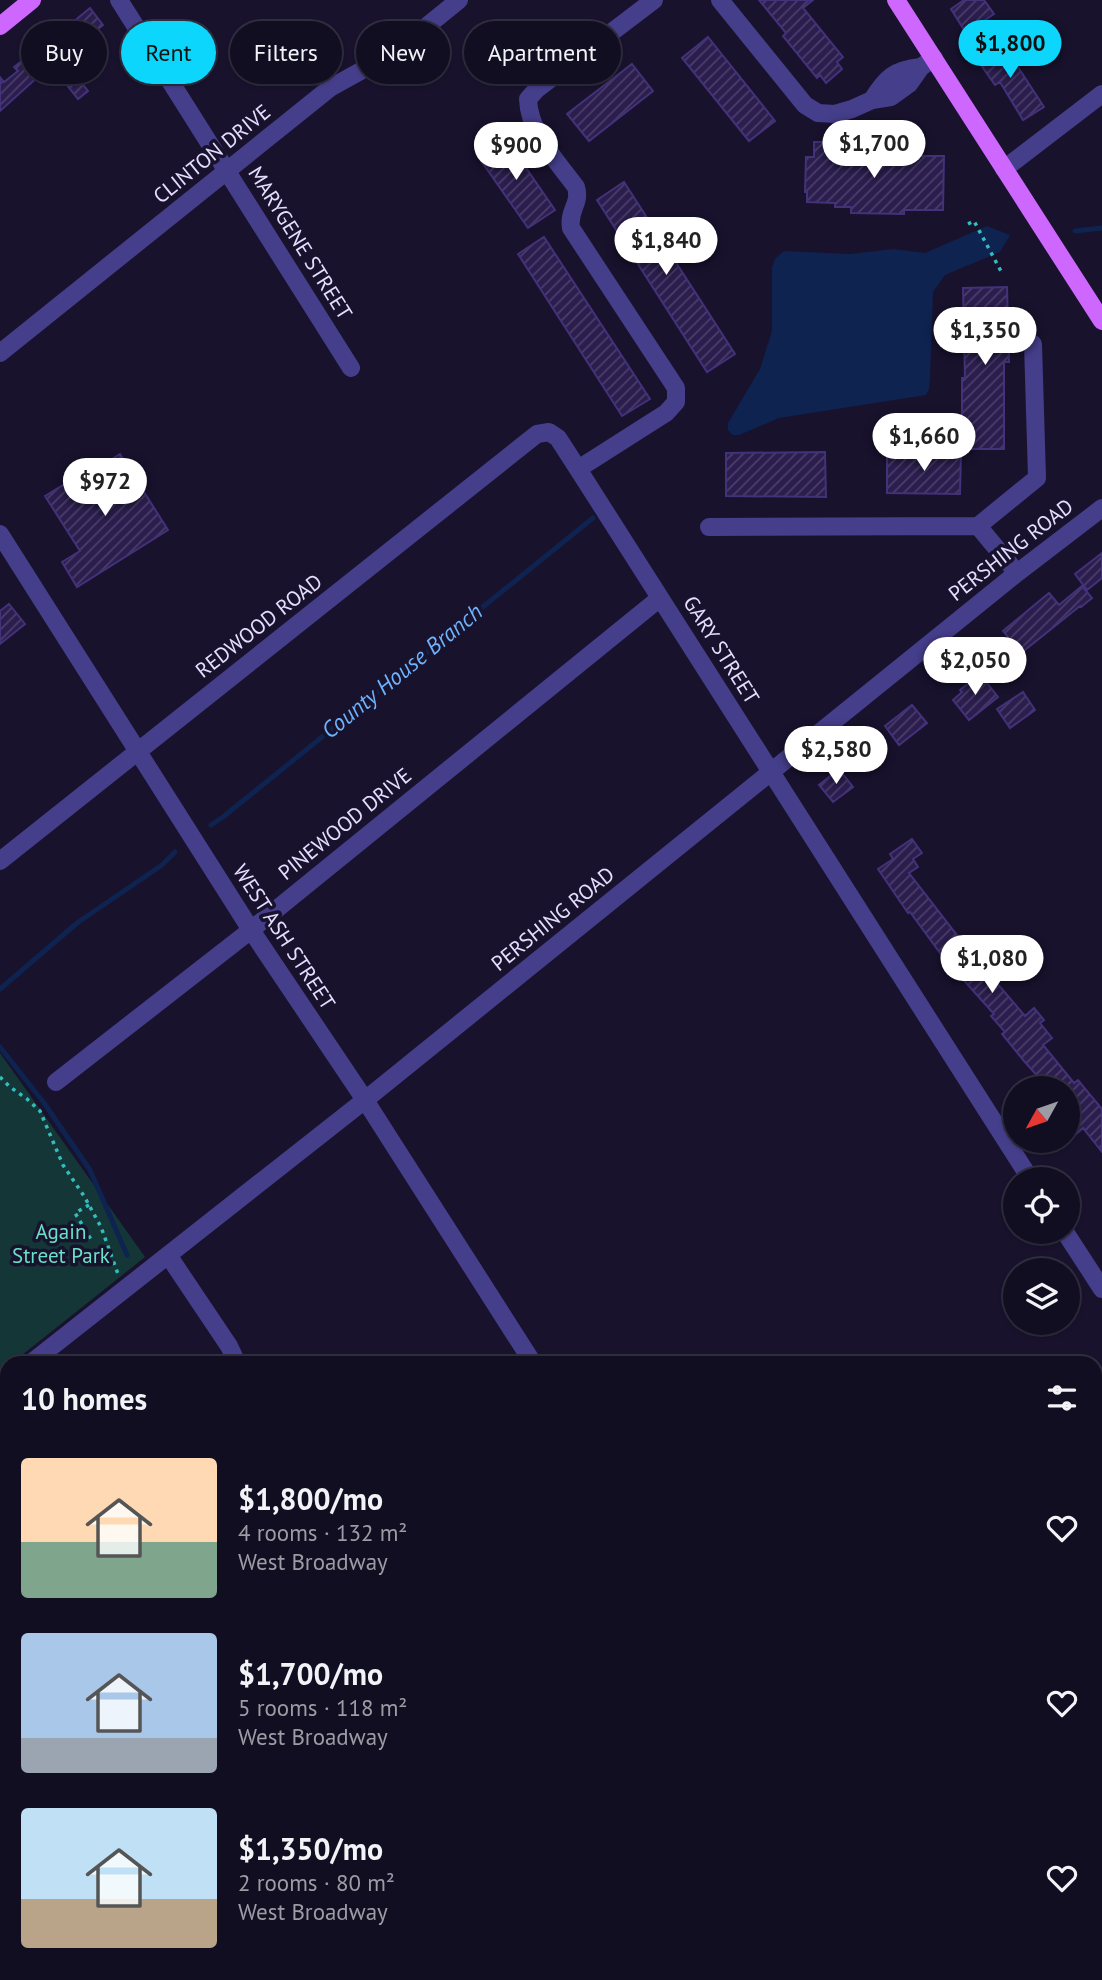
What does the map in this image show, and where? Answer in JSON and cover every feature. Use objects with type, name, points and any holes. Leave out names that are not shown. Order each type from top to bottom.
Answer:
[{"type":"main road","points":[[0,26],[32,0]]},
{"type":"main road","points":[[896,0],[927,63],[1004,169],[1102,321]]},
{"type":"street","name":"MARYGENE STREET","points":[[120,0],[351,368]]},
{"type":"street","name":"CLINTON DRIVE","points":[[0,353],[330,88],[395,52],[459,0]]},
{"type":"street","points":[[578,469],[666,413],[676,402],[676,388],[571,228],[569,219],[579,197],[576,187],[535,129],[529,113],[528,99],[537,89],[654,0]]},
{"type":"street","points":[[720,0],[804,105],[818,113],[835,114],[872,100],[883,82],[901,69],[927,63]]},
{"type":"street","points":[[1004,169],[1102,94]]},
{"type":"street","points":[[709,527],[978,526],[1037,478],[1033,344]]},
{"type":"street","name":"GARY STREET","points":[[549,432],[558,438],[578,469],[1023,1167]]},
{"type":"street","name":"REDWOOD ROAD","points":[[0,861],[537,434],[549,432]]},
{"type":"street","name":"PERSHING ROAD","points":[[40,1356],[365,1100],[1017,573],[1102,508]]},
{"type":"street","points":[[978,526],[1017,573]]},
{"type":"street","name":"WEST ASH STREET","points":[[0,534],[6,557],[139,751],[251,930],[365,1100],[529,1356]]},
{"type":"street","name":"PINEWOOD DRIVE","points":[[56,1083],[251,930],[660,598]]},
{"type":"street","points":[[1073,1244],[1102,1289]]},
{"type":"street","points":[[168,1255],[234,1356]]},
{"type":"path","points":[[968,224],[974,221],[1002,273]]},
{"type":"path","points":[[0,1077],[40,1111],[63,1165],[101,1227],[118,1274]]},
{"type":"path","points":[[89,1205],[75,1213],[92,1241]]},
{"type":"green space","name":"Again Street Park","points":[[0,1053],[145,1257],[21,1356],[0,1356]]},
{"type":"water","points":[[987,226],[1010,235],[1000,252],[945,275],[933,292],[930,378],[926,395],[779,418],[739,435],[733,435],[728,430],[728,423],[760,369],[772,331],[772,268],[775,259],[784,251],[850,254],[894,249],[925,253]]},
{"type":"building","points":[[759,0],[813,0],[803,8],[843,57],[837,62],[842,69],[826,83],[820,75],[817,78],[783,36],[786,33]]},
{"type":"building","points":[[964,0],[984,0],[994,14],[966,33],[951,9]]},
{"type":"building","points":[[90,8],[100,21],[74,21]]},
{"type":"building","points":[[708,37],[775,121],[749,141],[682,58]]},
{"type":"building","points":[[1001,41],[1044,107],[1023,120],[1000,82],[995,85],[976,58]]},
{"type":"building","points":[[21,61],[21,84],[30,84],[0,111],[0,77],[4,82],[18,71],[14,67]]},
{"type":"building","points":[[632,64],[653,91],[589,141],[567,114],[606,84],[621,84],[621,72]]},
{"type":"building","points":[[66,84],[83,84],[88,91],[78,99]]},
{"type":"building","points":[[504,136],[555,210],[528,228],[477,155]]},
{"type":"building","points":[[814,142],[835,142],[835,149],[908,150],[908,156],[944,156],[943,210],[904,210],[904,214],[851,213],[851,207],[835,207],[835,203],[807,202],[806,157],[814,157]]},
{"type":"building","points":[[624,182],[735,354],[707,372],[597,200]]},
{"type":"building","points":[[544,237],[650,399],[622,416],[518,254]]},
{"type":"building","points":[[1007,287],[1009,362],[1004,362],[1004,449],[962,449],[962,378],[965,378],[963,288]]},
{"type":"building","points":[[825,452],[826,497],[726,496],[726,453]]},
{"type":"building","points":[[887,452],[961,452],[960,494],[887,493]]},
{"type":"building","points":[[120,454],[168,530],[77,587],[62,562],[80,551],[45,496]]},
{"type":"building","points":[[1102,553],[1102,578],[1087,590],[1075,574]]},
{"type":"building","points":[[1082,586],[1092,598],[1021,653],[1003,631],[1049,593],[1059,605]]},
{"type":"building","points":[[9,604],[25,624],[0,644],[0,611]]},
{"type":"building","points":[[980,674],[998,697],[969,720],[953,700],[962,692],[960,690]]},
{"type":"building","points":[[1023,692],[1035,710],[1010,728],[997,709]]},
{"type":"building","points":[[912,705],[927,723],[899,745],[885,726]]},
{"type":"building","points":[[839,769],[853,787],[833,802],[819,785]]},
{"type":"building","points":[[912,839],[922,853],[913,859],[918,867],[909,873],[967,948],[1025,1016],[1034,1008],[1044,1020],[1040,1023],[1052,1038],[1043,1045],[1068,1076],[1037,1076],[1002,1034],[1005,1032],[991,1016],[994,1014],[943,957],[878,869],[893,859],[890,854]]},
{"type":"building","points":[[1080,1082],[1102,1109],[1102,1152],[1083,1128],[1080,1131]]},
{"type":"waterway","name":"County House Branch","points":[[1075,231],[1102,228]]},
{"type":"waterway","name":"County House Branch","points":[[211,825],[593,518]]},
{"type":"waterway","name":"County House Branch","points":[[0,989],[77,923],[162,865],[175,852]]},
{"type":"waterway","name":"County House Branch","points":[[0,1047],[44,1103],[90,1170],[127,1255]]}]
